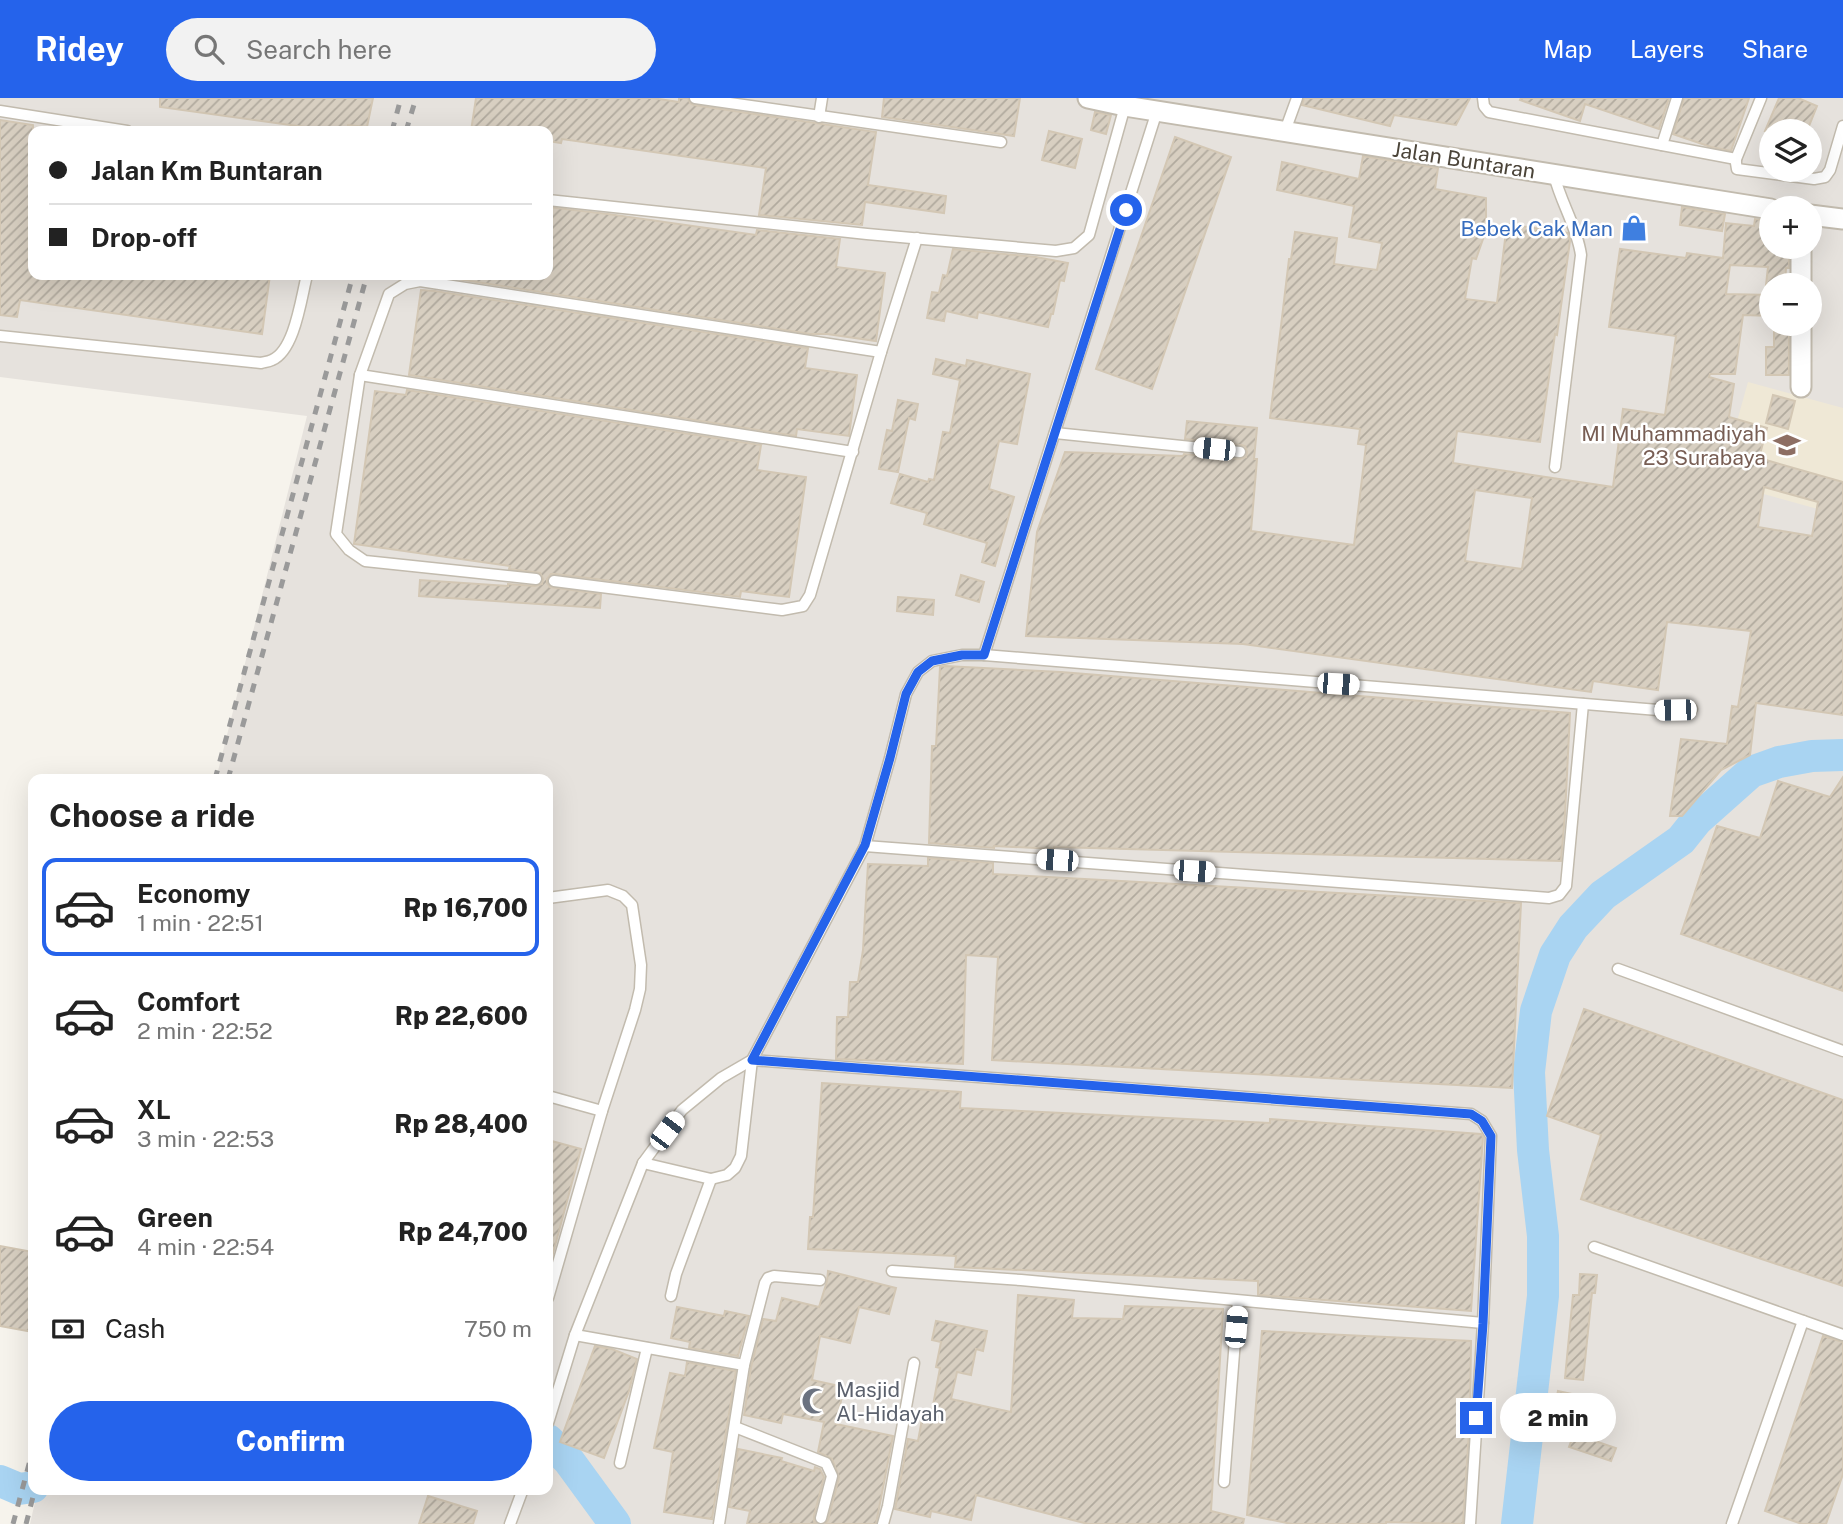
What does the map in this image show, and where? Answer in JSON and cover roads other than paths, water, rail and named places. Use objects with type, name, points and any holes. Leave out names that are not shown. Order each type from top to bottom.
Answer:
[{"type":"street","name":"Jalan Buntaran","points":[[1088,98],[1759,207]]},
{"type":"street","points":[[1822,216],[1843,219]]},
{"type":"street","points":[[1801,336],[1801,387]]},
{"type":"lane","points":[[695,98],[1001,142]]},
{"type":"lane","points":[[819,117],[822,98]]},
{"type":"lane","points":[[1285,131],[1297,98]]},
{"type":"lane","points":[[1483,98],[1484,106],[1489,112],[1737,159]]},
{"type":"lane","points":[[1662,145],[1677,98]]},
{"type":"lane","points":[[1760,98],[1735,163],[1737,169],[1819,179],[1825,177],[1830,170],[1843,125]]},
{"type":"lane","points":[[553,201],[1056,251],[1074,248],[1089,235],[1125,106]]},
{"type":"lane","points":[[0,111],[96,126]]},
{"type":"lane","points":[[984,655],[1157,111]]},
{"type":"lane","points":[[1553,175],[1568,217],[1575,228],[1581,255],[1555,467]]},
{"type":"lane","points":[[554,580],[782,610],[803,606],[810,595],[917,238]]},
{"type":"lane","points":[[0,336],[261,362],[272,360],[282,353],[290,340],[306,280]]},
{"type":"lane","points":[[537,579],[365,561],[349,550],[336,534],[360,375],[389,294],[405,284],[420,281],[881,352]]},
{"type":"lane","points":[[360,375],[853,452]]},
{"type":"lane","points":[[1055,433],[1240,452]]},
{"type":"lane","points":[[643,1163],[711,1179],[727,1175],[735,1168],[741,1156],[752,1060],[865,845],[906,694],[918,672],[932,661],[962,655],[984,655],[1658,710],[1692,709]]},
{"type":"lane","points":[[865,845],[1549,898],[1559,895],[1566,886],[1583,704]]},
{"type":"lane","points":[[553,897],[608,890],[623,896],[632,905],[641,965],[640,989],[635,1010],[602,1111],[553,1281]]},
{"type":"lane","points":[[1618,969],[1843,1051]]},
{"type":"lane","points":[[553,1391],[643,1163],[682,1111],[722,1078],[752,1060],[1471,1114],[1482,1121],[1491,1136],[1483,1324],[1470,1524]]},
{"type":"lane","points":[[553,1097],[602,1111]]},
{"type":"lane","points":[[671,1296],[676,1273],[711,1179]]},
{"type":"lane","points":[[1594,1247],[1843,1335]]},
{"type":"lane","points":[[892,1271],[1021,1280],[1483,1324]]},
{"type":"lane","points":[[719,1524],[744,1365],[768,1278],[774,1276],[820,1280]]},
{"type":"lane","points":[[1224,1482],[1238,1301]]},
{"type":"lane","points":[[1732,1524],[1803,1321]]},
{"type":"lane","points":[[575,1335],[744,1365]]},
{"type":"lane","points":[[620,1463],[647,1348]]},
{"type":"lane","points":[[883,1524],[914,1363]]},
{"type":"lane","points":[[736,1427],[826,1463],[832,1476],[821,1518]]},
{"type":"lane","points":[[510,1524],[521,1495]]},
{"type":"waterway","points":[[1517,1524],[1543,1296],[1543,1236],[1533,1150],[1529,1072],[1536,1011],[1555,955],[1573,927],[1603,895],[1681,840],[1697,820],[1751,772],[1779,762],[1812,756],[1843,755]]},
{"type":"waterway","points":[[553,1445],[569,1461],[615,1524]]},
{"type":"waterway","points":[[0,1481],[19,1489],[28,1488]]},
{"type":"railway","points":[[393,126],[401,98]]},
{"type":"railway","points":[[408,126],[416,98]]},
{"type":"railway","points":[[216,774],[352,280]]},
{"type":"railway","points":[[229,774],[366,280]]},
{"type":"railway","points":[[13,1524],[28,1468]]},
{"type":"railway","points":[[26,1524],[33,1495]]},
{"type":"place","name":"Bebek Cak Man","points":[[1634,228]]},
{"type":"place","name":"MI Muhammadiyah 23 Surabaya","points":[[1787,445]]},
{"type":"place","name":"Masjid Al-Hidayah","points":[[815,1401]]}]
